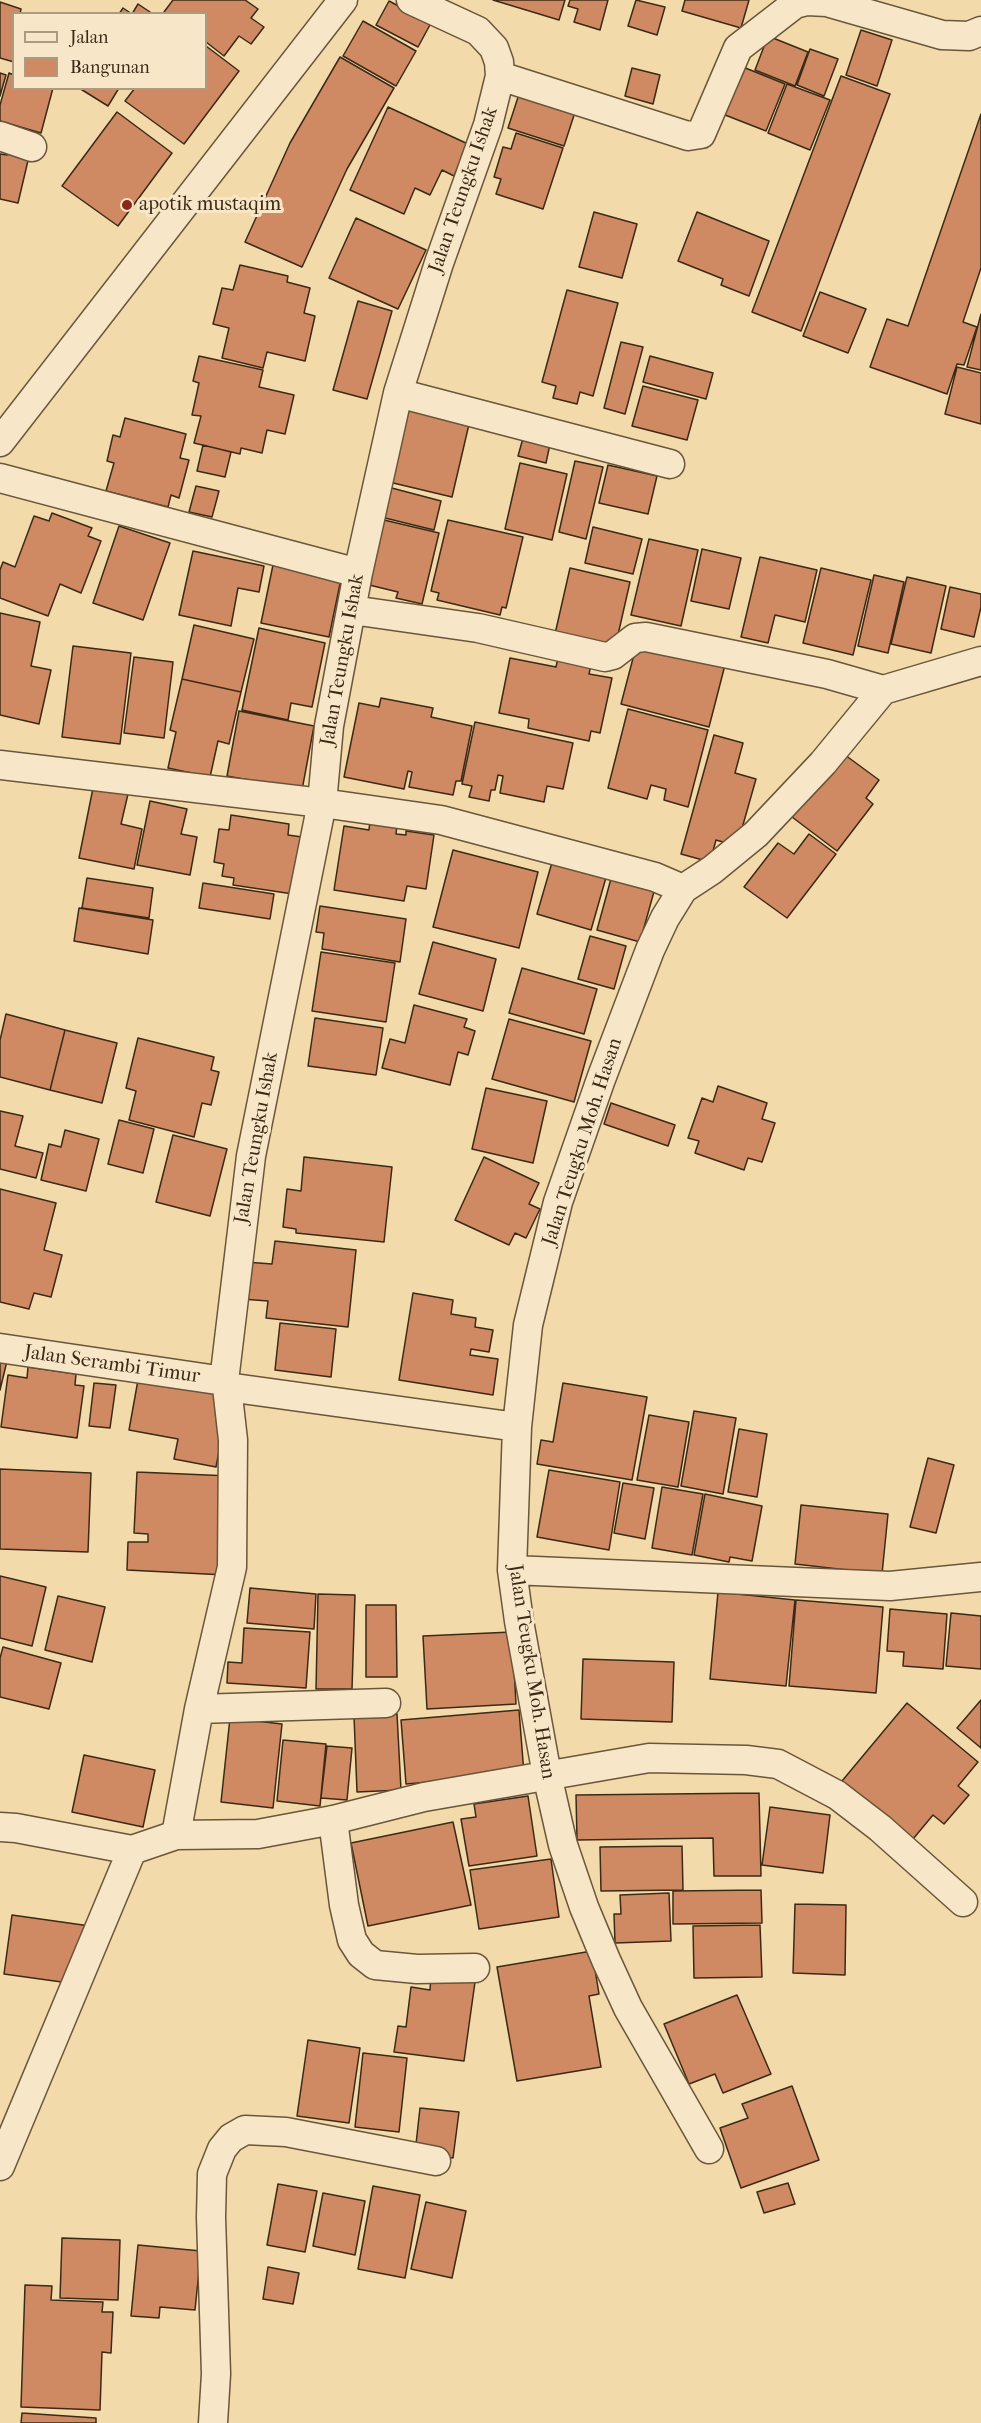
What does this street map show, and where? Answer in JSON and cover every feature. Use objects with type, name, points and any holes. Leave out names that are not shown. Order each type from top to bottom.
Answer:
[{"type":"street","points":[[0,442],[343,0]]},
{"type":"street","name":"Jalan Teungku Ishak","points":[[176,1835],[199,1709],[232,1567],[234,1552],[233,1440],[225,1384],[251,1156],[322,802],[329,726],[358,573],[398,393],[432,284],[489,125],[500,76],[499,62],[494,48],[478,31],[411,0]]},
{"type":"street","points":[[500,76],[688,136],[701,134],[738,48],[795,4],[807,1],[827,2],[942,35],[969,36],[981,31]]},
{"type":"street","points":[[0,136],[32,147]]},
{"type":"street","points":[[398,393],[670,464]]},
{"type":"street","points":[[0,478],[358,573]]},
{"type":"street","points":[[352,610],[478,628],[605,657],[614,655],[635,638],[646,637],[826,674],[883,690],[981,661]]},
{"type":"street","name":"Jalan Teugku Moh. Hasan","points":[[709,2150],[628,2008],[584,1907],[562,1845],[519,1621],[512,1570],[517,1427],[528,1325],[558,1202],[601,1079],[650,950],[665,918],[683,889],[712,870],[756,834],[823,763],[883,690]]},
{"type":"street","points":[[0,765],[322,802],[441,820],[655,877],[683,889]]},
{"type":"street","name":"Jalan Serambi Timur","points":[[0,1348],[517,1427]]},
{"type":"street","points":[[512,1570],[890,1586],[981,1576]]},
{"type":"street","points":[[199,1709],[386,1703]]},
{"type":"street","points":[[0,1827],[132,1850],[176,1835],[258,1834],[333,1820],[424,1797],[649,1758],[746,1760],[778,1764],[837,1795],[880,1828],[963,1902]]},
{"type":"street","points":[[333,1820],[344,1905],[352,1940],[361,1954],[375,1965],[417,1969],[476,1968]]},
{"type":"street","points":[[0,2166],[132,1850]]},
{"type":"street","points":[[213,2423],[216,2374],[211,2217],[212,2174],[222,2149],[231,2138],[245,2130],[286,2132],[436,2161]]},
{"type":"building","points":[[173,0],[245,0],[258,9],[251,18],[264,27],[251,44],[239,36],[224,56],[207,43],[207,12],[164,12]]},
{"type":"building","points":[[493,0],[565,0],[559,20]]},
{"type":"building","points":[[570,0],[608,0],[600,30],[574,22],[578,9],[568,6]]},
{"type":"building","points":[[636,0],[665,7],[657,35],[628,26]]},
{"type":"building","points":[[685,0],[749,0],[741,28],[682,11]]},
{"type":"building","points":[[389,1],[431,23],[418,47],[376,25]]},
{"type":"building","points":[[0,2],[21,9],[20,12],[12,12],[12,61],[0,58]]},
{"type":"building","points":[[138,4],[150,12],[133,12]]},
{"type":"building","points":[[363,21],[416,51],[396,86],[343,56]]},
{"type":"building","points":[[861,30],[892,40],[877,86],[846,75]]},
{"type":"building","points":[[768,36],[808,52],[795,86],[755,70]]},
{"type":"building","points":[[207,47],[239,71],[184,144],[125,101],[133,90],[207,90]]},
{"type":"building","points":[[810,49],[838,59],[824,96],[797,85]]},
{"type":"building","points":[[340,57],[394,88],[347,169],[302,267],[245,242],[290,143]]},
{"type":"building","points":[[738,65],[785,84],[766,131],[720,113]]},
{"type":"building","points":[[632,68],[660,75],[653,104],[625,96]]},
{"type":"building","points":[[0,73],[6,75],[0,96]]},
{"type":"building","points":[[9,73],[12,74],[12,90],[52,90],[41,133],[0,121],[0,105]]},
{"type":"building","points":[[841,76],[890,94],[801,331],[752,312]]},
{"type":"building","points":[[787,84],[830,100],[810,150],[768,133]]},
{"type":"building","points":[[521,88],[577,106],[564,146],[508,128]]},
{"type":"building","points":[[82,90],[118,90],[108,106]]},
{"type":"building","points":[[388,107],[468,144],[454,176],[442,170],[430,195],[415,188],[404,214],[350,190]]},
{"type":"building","points":[[117,112],[172,153],[118,226],[62,186]]},
{"type":"building","points":[[981,114],[981,268],[963,322],[977,327],[964,365],[957,364],[947,394],[870,367],[887,319],[908,326]]},
{"type":"building","points":[[516,133],[563,148],[543,209],[496,194],[501,179],[494,177],[503,147],[511,149]]},
{"type":"building","points":[[9,147],[30,152],[18,203],[0,199],[0,154],[7,155]]},
{"type":"building","points":[[594,212],[637,224],[622,278],[579,267]]},
{"type":"building","points":[[697,212],[769,241],[749,296],[721,285],[723,279],[678,261]]},
{"type":"building","points":[[356,218],[426,250],[398,309],[329,278]]},
{"type":"building","points":[[240,265],[288,276],[287,282],[310,288],[304,313],[315,316],[305,361],[267,352],[263,368],[222,358],[229,328],[213,324],[222,288],[233,290]]},
{"type":"building","points":[[567,290],[618,303],[593,396],[580,392],[577,404],[553,398],[556,386],[542,382]]},
{"type":"building","points":[[820,292],[866,309],[848,353],[803,336]]},
{"type":"building","points":[[358,301],[392,311],[367,399],[333,390]]},
{"type":"building","points":[[981,314],[981,370],[967,367]]},
{"type":"building","points":[[621,342],[643,347],[625,414],[604,408]]},
{"type":"building","points":[[199,356],[263,370],[259,387],[294,395],[285,434],[267,430],[262,453],[241,448],[240,454],[194,443],[201,416],[192,415],[199,383],[193,381]]},
{"type":"building","points":[[650,356],[713,373],[706,399],[643,382]]},
{"type":"building","points":[[957,367],[981,373],[981,424],[945,414]]},
{"type":"building","points":[[643,386],[698,400],[687,440],[632,426]]},
{"type":"building","points":[[408,405],[470,420],[452,497],[389,482]]},
{"type":"building","points":[[125,418],[186,434],[180,458],[189,460],[179,498],[171,495],[168,507],[106,491],[114,463],[107,461],[113,435],[120,437]]},
{"type":"building","points":[[523,438],[550,444],[546,463],[518,456]]},
{"type":"building","points":[[203,445],[231,452],[225,477],[197,471]]},
{"type":"building","points":[[575,461],[603,467],[586,539],[559,532]]},
{"type":"building","points":[[520,463],[567,474],[552,540],[505,529]]},
{"type":"building","points":[[608,465],[657,476],[648,514],[599,503]]},
{"type":"building","points":[[196,486],[219,491],[212,517],[189,512]]},
{"type":"building","points":[[388,487],[441,501],[434,530],[381,517]]},
{"type":"building","points":[[52,513],[92,528],[88,536],[101,541],[81,593],[60,584],[48,616],[0,598],[0,570],[3,562],[15,567],[34,516],[49,521]]},
{"type":"building","points":[[384,520],[439,533],[422,604],[396,598],[398,592],[361,583],[380,539]]},
{"type":"building","points":[[448,520],[523,537],[506,608],[502,607],[500,615],[437,600],[439,593],[431,591]]},
{"type":"building","points":[[119,526],[170,543],[143,620],[93,603]]},
{"type":"building","points":[[593,527],[642,539],[633,574],[585,563]]},
{"type":"building","points":[[649,539],[698,550],[681,626],[631,615]]},
{"type":"building","points":[[702,549],[741,558],[729,609],[691,601]]},
{"type":"building","points":[[193,551],[264,566],[259,592],[238,588],[231,626],[179,615]]},
{"type":"building","points":[[760,557],[817,570],[805,622],[775,615],[768,643],[741,637]]},
{"type":"building","points":[[273,565],[341,579],[329,637],[261,623]]},
{"type":"building","points":[[570,568],[630,582],[615,648],[555,634]]},
{"type":"building","points":[[821,568],[871,580],[853,655],[803,643]]},
{"type":"building","points":[[874,575],[904,582],[888,653],[858,646]]},
{"type":"building","points":[[907,577],[946,586],[931,653],[891,644]]},
{"type":"building","points":[[950,587],[981,594],[981,607],[974,637],[941,629]]},
{"type":"building","points":[[0,613],[40,622],[31,666],[51,670],[39,724],[0,715]]},
{"type":"building","points":[[194,625],[254,639],[241,692],[182,679]]},
{"type":"building","points":[[259,628],[325,643],[312,707],[291,703],[288,720],[242,710]]},
{"type":"building","points":[[637,643],[725,665],[709,727],[621,704]]},
{"type":"building","points":[[73,646],[131,653],[120,744],[62,737]]},
{"type":"building","points":[[559,653],[592,660],[589,674],[612,678],[600,733],[591,731],[589,741],[528,728],[529,719],[499,713],[510,658],[556,667]]},
{"type":"building","points":[[134,657],[173,662],[164,738],[124,733]]},
{"type":"building","points":[[182,679],[241,692],[229,744],[218,741],[210,777],[168,768],[176,732],[170,730]]},
{"type":"building","points":[[381,698],[433,708],[431,717],[472,726],[461,781],[456,781],[453,795],[409,787],[412,772],[408,771],[404,789],[344,777],[359,703],[379,707]]},
{"type":"building","points":[[628,709],[708,730],[688,807],[664,800],[666,789],[651,785],[647,799],[608,788]]},
{"type":"building","points":[[239,711],[314,726],[302,790],[227,776]]},
{"type":"building","points":[[475,722],[573,743],[563,789],[547,786],[544,802],[500,793],[503,776],[498,775],[495,790],[491,790],[489,801],[469,797],[472,786],[462,784]]},
{"type":"building","points":[[714,735],[743,743],[735,773],[756,779],[737,846],[716,840],[710,862],[681,854]]},
{"type":"building","points":[[841,752],[879,780],[866,798],[873,804],[837,851],[792,817]]},
{"type":"building","points":[[93,788],[128,794],[121,824],[142,829],[134,869],[79,858]]},
{"type":"building","points":[[150,801],[187,809],[181,834],[197,837],[190,875],[137,865]]},
{"type":"building","points":[[231,815],[289,824],[288,835],[302,837],[293,894],[233,885],[234,878],[222,876],[224,864],[214,862],[219,829],[229,830]]},
{"type":"building","points":[[370,821],[397,825],[396,834],[406,835],[406,831],[434,835],[426,889],[407,886],[404,901],[334,890],[344,826],[369,830]]},
{"type":"building","points":[[809,834],[836,854],[787,918],[744,887],[778,843],[794,854]]},
{"type":"building","points":[[453,850],[538,872],[519,948],[433,927]]},
{"type":"building","points":[[553,859],[607,874],[591,930],[537,914]]},
{"type":"building","points":[[612,875],[655,888],[640,942],[597,930]]},
{"type":"building","points":[[87,878],[153,888],[149,918],[82,908]]},
{"type":"building","points":[[203,883],[274,894],[270,919],[199,908]]},
{"type":"building","points":[[320,906],[406,919],[400,962],[322,949],[324,933],[316,932]]},
{"type":"building","points":[[79,908],[153,920],[148,954],[74,941]]},
{"type":"building","points":[[590,936],[626,946],[614,989],[578,979]]},
{"type":"building","points":[[433,942],[496,959],[483,1011],[419,994]]},
{"type":"building","points":[[321,952],[395,963],[386,1022],[312,1011]]},
{"type":"building","points":[[522,968],[597,989],[584,1034],[509,1013]]},
{"type":"building","points":[[414,1005],[467,1019],[464,1027],[475,1031],[468,1055],[458,1052],[450,1085],[382,1068],[390,1039],[405,1043]]},
{"type":"building","points":[[6,1014],[65,1030],[50,1090],[0,1077],[0,1040]]},
{"type":"building","points":[[315,1018],[383,1028],[376,1075],[308,1066]]},
{"type":"building","points":[[509,1019],[591,1041],[574,1102],[492,1079]]},
{"type":"building","points":[[65,1030],[117,1043],[102,1103],[50,1090]]},
{"type":"building","points":[[138,1038],[214,1057],[211,1070],[219,1072],[211,1105],[202,1103],[194,1137],[129,1120],[136,1091],[126,1088]]},
{"type":"building","points":[[718,1086],[767,1103],[762,1119],[775,1123],[762,1162],[748,1158],[744,1170],[695,1153],[699,1141],[688,1138],[702,1098],[713,1102]]},
{"type":"building","points":[[486,1088],[547,1101],[533,1163],[472,1149]]},
{"type":"building","points":[[611,1103],[675,1125],[668,1146],[604,1124]]},
{"type":"building","points":[[0,1111],[23,1116],[15,1146],[43,1153],[36,1178],[0,1169]]},
{"type":"building","points":[[119,1120],[154,1129],[143,1173],[108,1164]]},
{"type":"building","points":[[65,1130],[99,1139],[86,1191],[41,1180],[49,1144],[61,1147]]},
{"type":"building","points":[[173,1135],[227,1149],[210,1216],[156,1202]]},
{"type":"building","points":[[304,1157],[392,1167],[384,1242],[296,1233],[296,1229],[283,1227],[287,1189],[301,1191]]},
{"type":"building","points":[[484,1157],[539,1183],[529,1204],[540,1209],[526,1238],[515,1233],[509,1245],[455,1220]]},
{"type":"building","points":[[0,1189],[56,1203],[44,1250],[62,1255],[51,1297],[34,1293],[29,1309],[0,1302]]},
{"type":"building","points":[[275,1241],[356,1250],[348,1327],[266,1318],[268,1301],[242,1299],[246,1262],[272,1264]]},
{"type":"building","points":[[413,1293],[453,1300],[451,1314],[476,1318],[475,1327],[493,1330],[489,1352],[471,1349],[470,1355],[498,1359],[493,1395],[399,1380]]},
{"type":"building","points":[[280,1323],[336,1329],[331,1377],[275,1370]]},
{"type":"building","points":[[0,1359],[7,1361],[0,1390]]},
{"type":"building","points":[[28,1367],[76,1374],[75,1385],[84,1386],[77,1438],[1,1427],[8,1375],[27,1378]]},
{"type":"building","points":[[138,1380],[221,1395],[225,1419],[216,1467],[174,1459],[178,1439],[129,1430]]},
{"type":"building","points":[[94,1383],[116,1385],[110,1428],[89,1426]]},
{"type":"building","points":[[563,1383],[647,1397],[632,1480],[537,1464],[541,1440],[553,1442]]},
{"type":"building","points":[[694,1411],[736,1418],[723,1494],[681,1486]]},
{"type":"building","points":[[649,1415],[689,1422],[678,1487],[637,1480]]},
{"type":"building","points":[[739,1429],[767,1434],[757,1497],[728,1492]]},
{"type":"building","points":[[928,1458],[954,1465],[936,1533],[910,1527]]},
{"type":"building","points":[[0,1469],[91,1473],[88,1552],[0,1549]]},
{"type":"building","points":[[549,1470],[620,1482],[609,1550],[537,1537]]},
{"type":"building","points":[[137,1472],[230,1476],[225,1575],[127,1570],[128,1542],[148,1542],[148,1534],[134,1533]]},
{"type":"building","points":[[623,1483],[654,1488],[645,1539],[614,1533]]},
{"type":"building","points":[[662,1487],[703,1494],[692,1555],[652,1548]]},
{"type":"building","points":[[705,1494],[762,1506],[752,1561],[730,1557],[729,1562],[694,1555]]},
{"type":"building","points":[[801,1505],[888,1514],[882,1574],[795,1564]]},
{"type":"building","points":[[0,1576],[46,1587],[32,1646],[0,1638]]},
{"type":"building","points":[[250,1588],[316,1594],[314,1629],[247,1623]]},
{"type":"building","points":[[718,1592],[795,1600],[786,1686],[710,1679]]},
{"type":"building","points":[[318,1594],[355,1595],[352,1689],[316,1689]]},
{"type":"building","points":[[58,1596],[105,1607],[92,1662],[45,1650]]},
{"type":"building","points":[[796,1600],[883,1607],[876,1693],[789,1686]]},
{"type":"building","points":[[366,1605],[396,1605],[397,1677],[366,1677]]},
{"type":"building","points":[[890,1609],[947,1614],[943,1669],[903,1666],[904,1652],[887,1651]]},
{"type":"building","points":[[951,1613],[981,1616],[981,1669],[946,1666]]},
{"type":"building","points":[[244,1628],[310,1632],[306,1688],[227,1683],[228,1662],[242,1663]]},
{"type":"building","points":[[512,1632],[516,1704],[427,1709],[423,1636]]},
{"type":"building","points":[[3,1647],[61,1663],[49,1709],[0,1697],[0,1658]]},
{"type":"building","points":[[583,1659],[674,1662],[672,1722],[581,1719]]},
{"type":"building","points":[[981,1700],[981,1748],[957,1728]]},
{"type":"building","points":[[907,1703],[978,1762],[958,1786],[969,1795],[944,1824],[933,1815],[913,1839],[842,1781]]},
{"type":"building","points":[[519,1710],[524,1774],[406,1784],[401,1720]]},
{"type":"building","points":[[397,1714],[401,1790],[357,1792],[354,1716]]},
{"type":"building","points":[[230,1718],[282,1724],[273,1808],[221,1802]]},
{"type":"building","points":[[283,1740],[326,1744],[320,1806],[277,1801]]},
{"type":"building","points":[[327,1746],[352,1748],[347,1800],[321,1798]]},
{"type":"building","points":[[84,1755],[155,1770],[143,1827],[72,1812]]},
{"type":"building","points":[[759,1793],[761,1876],[714,1876],[713,1838],[577,1840],[576,1795]]},
{"type":"building","points":[[528,1796],[537,1856],[469,1866],[461,1819],[476,1817],[474,1804]]},
{"type":"building","points":[[770,1807],[830,1815],[823,1873],[762,1865]]},
{"type":"building","points":[[453,1822],[471,1905],[368,1926],[351,1843]]},
{"type":"building","points":[[682,1846],[683,1890],[601,1891],[600,1847]]},
{"type":"building","points":[[551,1859],[559,1917],[479,1929],[470,1870]]},
{"type":"building","points":[[761,1890],[762,1923],[673,1924],[673,1891]]},
{"type":"building","points":[[669,1893],[671,1941],[615,1943],[614,1914],[621,1914],[620,1895]]},
{"type":"building","points":[[795,1904],[846,1905],[845,1975],[793,1973]]},
{"type":"building","points":[[12,1915],[90,1926],[69,1983],[4,1974]]},
{"type":"building","points":[[760,1925],[762,1977],[694,1978],[693,1926]]},
{"type":"building","points":[[592,1951],[599,1994],[589,1996],[601,2067],[517,2081],[497,1967]]},
{"type":"building","points":[[431,1976],[475,1982],[464,2061],[394,2052],[398,2026],[406,2027],[411,1987],[430,1990]]},
{"type":"building","points":[[737,1995],[771,2074],[723,2093],[715,2074],[689,2084],[664,2024]]},
{"type":"building","points":[[308,2040],[360,2048],[349,2123],[297,2116]]},
{"type":"building","points":[[363,2053],[407,2058],[399,2132],[355,2127]]},
{"type":"building","points":[[792,2086],[819,2160],[741,2188],[720,2128],[748,2118],[742,2104]]},
{"type":"building","points":[[420,2108],[459,2112],[453,2158],[415,2153]]},
{"type":"building","points":[[788,2183],[795,2204],[764,2213],[757,2192]]},
{"type":"building","points":[[278,2184],[317,2191],[305,2252],[267,2245]]},
{"type":"building","points":[[373,2186],[420,2195],[405,2278],[358,2269]]},
{"type":"building","points":[[323,2193],[365,2201],[355,2255],[313,2246]]},
{"type":"building","points":[[426,2202],[466,2211],[452,2278],[411,2269]]},
{"type":"building","points":[[62,2238],[120,2240],[118,2300],[60,2298]]},
{"type":"building","points":[[138,2245],[201,2251],[195,2310],[160,2307],[159,2318],[131,2316]]},
{"type":"building","points":[[268,2267],[299,2273],[293,2304],[263,2299]]},
{"type":"building","points":[[25,2285],[52,2286],[51,2300],[103,2302],[102,2312],[113,2312],[111,2353],[102,2352],[100,2410],[21,2407]]},
{"type":"building","points":[[22,2413],[96,2418],[96,2423],[21,2423]]},
{"type":"place","name":"apotik mustaqim","points":[[127,205]]}]
